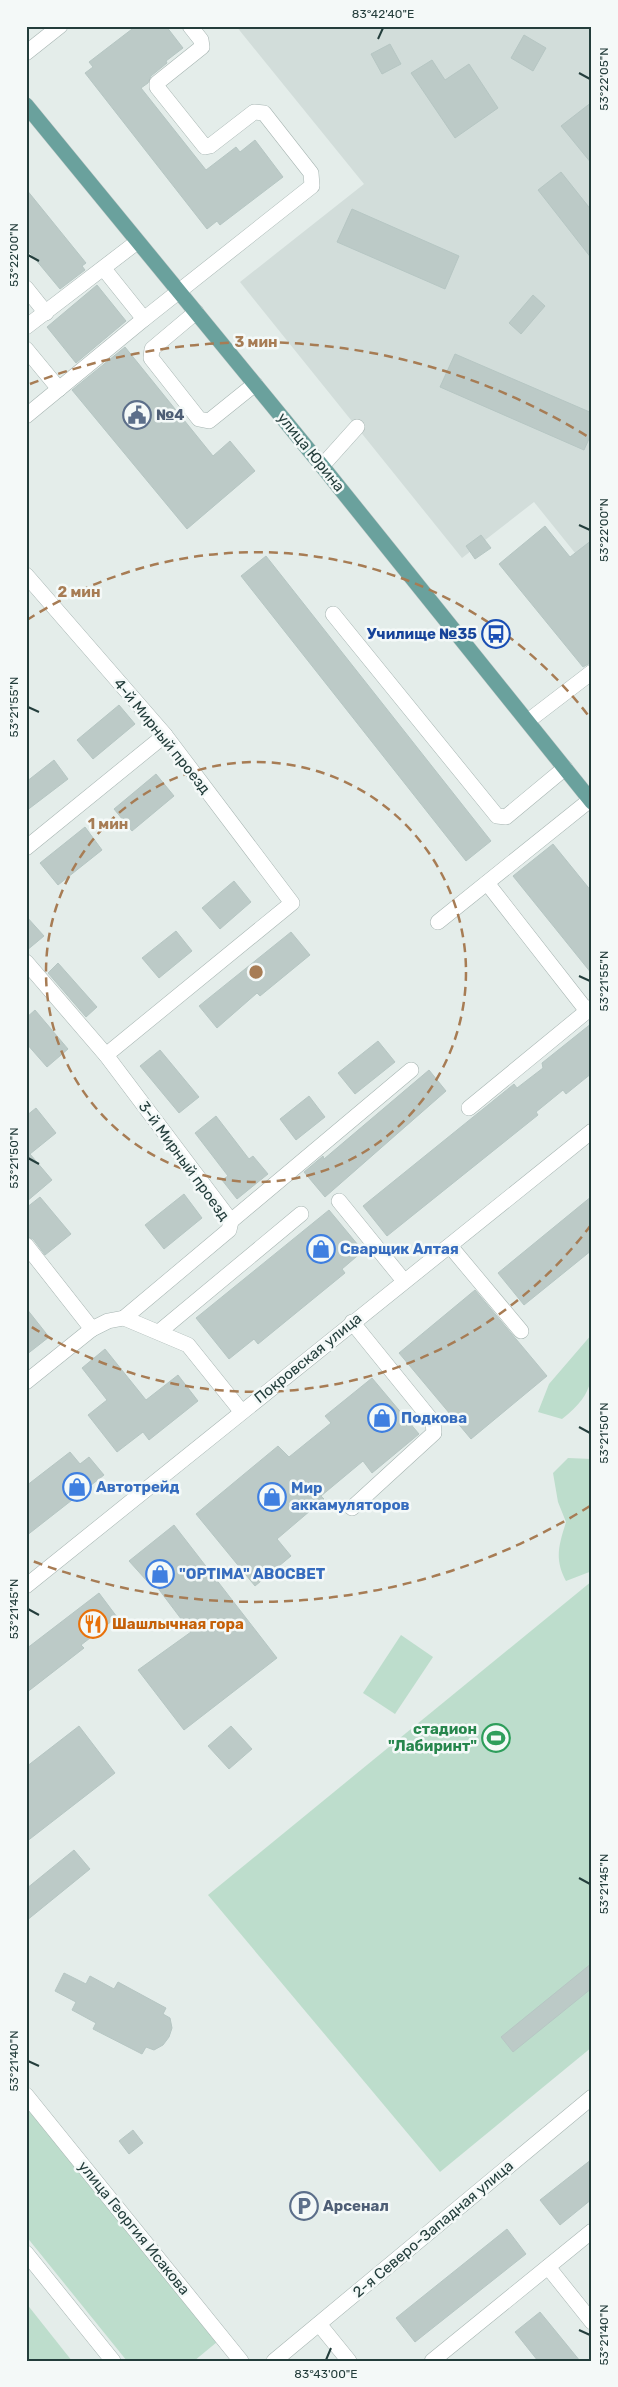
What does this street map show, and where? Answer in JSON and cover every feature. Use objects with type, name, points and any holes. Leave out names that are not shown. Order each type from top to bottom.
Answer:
[{"type":"main road","name":"улица Юрина","points":[[26,105],[322,466],[591,801]]},
{"type":"street","points":[[26,53],[60,26]]},
{"type":"street","points":[[26,416],[144,319],[309,190],[313,182],[311,173],[261,111],[254,112],[210,146],[205,147],[156,86],[202,47],[201,40],[190,26]]},
{"type":"street","points":[[26,327],[137,242]]},
{"type":"street","points":[[104,269],[144,319]]},
{"type":"street","points":[[26,288],[46,313]]},
{"type":"street","points":[[196,312],[152,349],[151,358],[199,419],[209,421],[255,384]]},
{"type":"street","points":[[26,349],[58,389]]},
{"type":"street","points":[[322,466],[357,427]]},
{"type":"street","name":"4-й Мирный проезд","points":[[27,578],[165,735],[292,903],[106,1055]]},
{"type":"street","points":[[333,614],[497,816],[506,818],[565,768]]},
{"type":"street","points":[[528,722],[592,672]]},
{"type":"street","points":[[26,848],[165,735]]},
{"type":"street","points":[[438,922],[591,801]]},
{"type":"street","points":[[469,1108],[590,1009],[486,883]]},
{"type":"street","name":"3-й Мирный проезд","points":[[26,962],[106,1055],[231,1221],[229,1230],[223,1236],[124,1318]]},
{"type":"street","points":[[231,1221],[411,1070]]},
{"type":"street","name":"Покровская улица","points":[[26,1586],[241,1411],[592,1132]]},
{"type":"street","points":[[339,1201],[404,1281]]},
{"type":"street","points":[[159,1332],[301,1214]]},
{"type":"street","points":[[26,1245],[92,1329]]},
{"type":"street","points":[[450,1246],[521,1331]]},
{"type":"street","points":[[26,1382],[92,1329],[108,1321],[124,1318],[188,1345],[241,1411]]},
{"type":"street","points":[[352,1322],[433,1422],[434,1433],[352,1508]]},
{"type":"street","name":"улица Георгия Исакова","points":[[26,2095],[241,2361]]},
{"type":"street","name":"2-я Северо-Западная улица","points":[[274,2361],[592,2097]]},
{"type":"street","points":[[432,2361],[592,2231]]},
{"type":"street","points":[[26,2253],[113,2361]]},
{"type":"street","points":[[548,2267],[592,2322]]},
{"type":"street","points":[[319,2324],[349,2361]]},
{"type":"shaded area","points":[[236,26],[592,26],[592,574],[534,502],[462,558],[240,282],[364,184]]},
{"type":"green space","points":[[592,1334],[592,1372],[587,1391],[582,1400],[562,1419],[538,1412],[549,1384]]},
{"type":"green space","points":[[568,1458],[592,1459],[592,1571],[566,1581],[560,1566],[559,1552],[566,1522],[558,1502],[553,1473]]},
{"type":"green space","name":"стадион \"Лабиринт\"","points":[[592,1581],[592,2047],[440,2172],[208,1895]]},
{"type":"green space","points":[[401,1635],[433,1657],[395,1714],[363,1693]]},
{"type":"green space","points":[[26,2105],[217,2342],[194,2361],[127,2361],[26,2236]]},
{"type":"green space","points":[[26,2303],[72,2361],[26,2361]]},
{"type":"building","points":[[136,26],[166,26],[183,48],[166,61],[167,63],[151,76],[148,83],[141,88],[206,170],[236,147],[240,152],[255,140],[283,177],[220,225],[217,221],[207,229],[85,73],[93,67],[89,62]]},
{"type":"building","points":[[524,35],[546,48],[533,71],[511,58]]},
{"type":"building","points":[[390,44],[401,64],[382,74],[371,54]]},
{"type":"building","points":[[432,60],[445,80],[469,64],[498,108],[455,138],[411,73]]},
{"type":"building","points":[[592,102],[592,164],[561,126]]},
{"type":"building","points":[[561,172],[592,211],[592,259],[538,190]]},
{"type":"building","points":[[26,189],[86,263],[82,266],[85,270],[60,289],[26,248]]},
{"type":"building","points":[[352,209],[459,256],[445,289],[337,242]]},
{"type":"building","points":[[97,285],[126,321],[76,363],[47,327]]},
{"type":"building","points":[[533,295],[545,306],[521,334],[509,323]]},
{"type":"building","name":"№4","points":[[125,347],[213,456],[230,441],[255,471],[187,529],[72,390]]},
{"type":"building","points":[[455,354],[592,413],[592,432],[584,450],[440,387]]},
{"type":"building","points":[[545,526],[570,557],[592,540],[592,662],[583,667],[499,564]]},
{"type":"building","points":[[481,535],[491,548],[475,559],[466,546]]},
{"type":"building","points":[[266,556],[491,841],[466,861],[241,576]]},
{"type":"building","points":[[119,705],[135,724],[93,759],[77,740]]},
{"type":"building","points":[[54,760],[68,779],[26,811],[26,782]]},
{"type":"building","points":[[156,774],[174,796],[132,831],[114,809]]},
{"type":"building","points":[[85,827],[102,850],[58,885],[40,863]]},
{"type":"building","points":[[553,844],[592,892],[592,974],[513,876]]},
{"type":"building","points":[[234,881],[251,902],[220,929],[202,908]]},
{"type":"building","points":[[26,916],[44,936],[26,951]]},
{"type":"building","points":[[176,931],[192,951],[159,978],[142,958]]},
{"type":"building","points":[[291,932],[310,955],[260,996],[257,993],[217,1028],[199,1006]]},
{"type":"building","points":[[58,963],[97,1007],[86,1017],[48,973]]},
{"type":"building","points":[[35,1010],[68,1049],[47,1067],[26,1043],[26,1018]]},
{"type":"building","points":[[592,1023],[592,1073],[566,1094],[563,1090],[536,1112],[538,1115],[387,1236],[363,1206],[514,1084],[517,1088],[543,1068],[542,1063]]},
{"type":"building","points":[[378,1041],[395,1062],[355,1094],[338,1073]]},
{"type":"building","points":[[160,1050],[199,1097],[179,1113],[140,1066]]},
{"type":"building","points":[[429,1070],[446,1091],[325,1197],[304,1172],[323,1156],[324,1159]]},
{"type":"building","points":[[309,1096],[325,1117],[296,1140],[280,1119]]},
{"type":"building","points":[[36,1108],[56,1133],[30,1154],[52,1180],[26,1202],[26,1116]]},
{"type":"building","points":[[216,1116],[249,1159],[253,1156],[268,1174],[237,1199],[222,1180],[228,1176],[195,1133]]},
{"type":"building","points":[[184,1194],[202,1218],[164,1249],[145,1225]]},
{"type":"building","points":[[592,1196],[592,1250],[524,1305],[498,1273]]},
{"type":"building","points":[[40,1197],[71,1234],[45,1255],[33,1239],[26,1236],[26,1208]]},
{"type":"building","points":[[329,1210],[363,1251],[342,1269],[345,1273],[258,1344],[254,1339],[229,1359],[196,1318]]},
{"type":"building","points":[[475,1290],[547,1376],[471,1439],[399,1353]]},
{"type":"building","points":[[26,1308],[49,1337],[26,1355]]},
{"type":"building","points":[[105,1349],[146,1400],[178,1375],[198,1401],[149,1440],[143,1432],[117,1452],[88,1415],[107,1400],[82,1368]]},
{"type":"building","points":[[372,1378],[419,1434],[372,1473],[363,1461],[321,1496],[324,1499],[277,1539],[291,1556],[255,1586],[196,1514],[278,1446],[289,1457],[331,1423],[325,1416]]},
{"type":"building","points":[[70,1452],[80,1464],[89,1457],[104,1475],[26,1536],[26,1486]]},
{"type":"building","points":[[174,1525],[277,1658],[184,1730],[138,1670],[191,1632],[151,1579],[147,1581],[129,1561]]},
{"type":"building","points":[[99,1593],[117,1617],[81,1645],[84,1648],[26,1693],[26,1649]]},
{"type":"building","points":[[79,1726],[115,1773],[26,1842],[26,1767]]},
{"type":"building","points":[[231,1726],[252,1749],[229,1769],[208,1746]]},
{"type":"building","points":[[74,1850],[90,1869],[26,1921],[26,1889]]},
{"type":"building","points":[[592,1963],[592,1988],[513,2052],[501,2037]]},
{"type":"building","points":[[64,1973],[86,1984],[90,1976],[114,1989],[118,1982],[166,2008],[163,2014],[170,2018],[172,2028],[169,2037],[163,2045],[154,2050],[146,2047],[142,2054],[93,2029],[96,2023],[72,2010],[76,2002],[55,1991]]},
{"type":"building","points":[[133,2130],[143,2143],[129,2154],[119,2141]]},
{"type":"building","points":[[592,2159],[592,2199],[560,2225],[540,2200]]},
{"type":"building","points":[[507,2229],[526,2254],[415,2342],[396,2318]]},
{"type":"building","points":[[540,2312],[580,2361],[538,2361],[515,2332]]},
{"type":"place","name":"№4","points":[[137,415]]},
{"type":"place","name":"Училище №35","points":[[496,634]]},
{"type":"place","name":"Сварщик Алтая","points":[[321,1249]]},
{"type":"place","name":"Подкова","points":[[382,1418]]},
{"type":"place","name":"Автотрейд","points":[[77,1487]]},
{"type":"place","name":"Мир аккамуляторов","points":[[272,1497]]},
{"type":"place","name":"\"OPTIMA\" АВОСВЕТ","points":[[160,1574]]},
{"type":"place","name":"Шашлычная гора","points":[[93,1624]]},
{"type":"place","name":"стадион \"Лабиринт\"","points":[[496,1738]]},
{"type":"place","name":"Арсенал","points":[[304,2206]]}]
